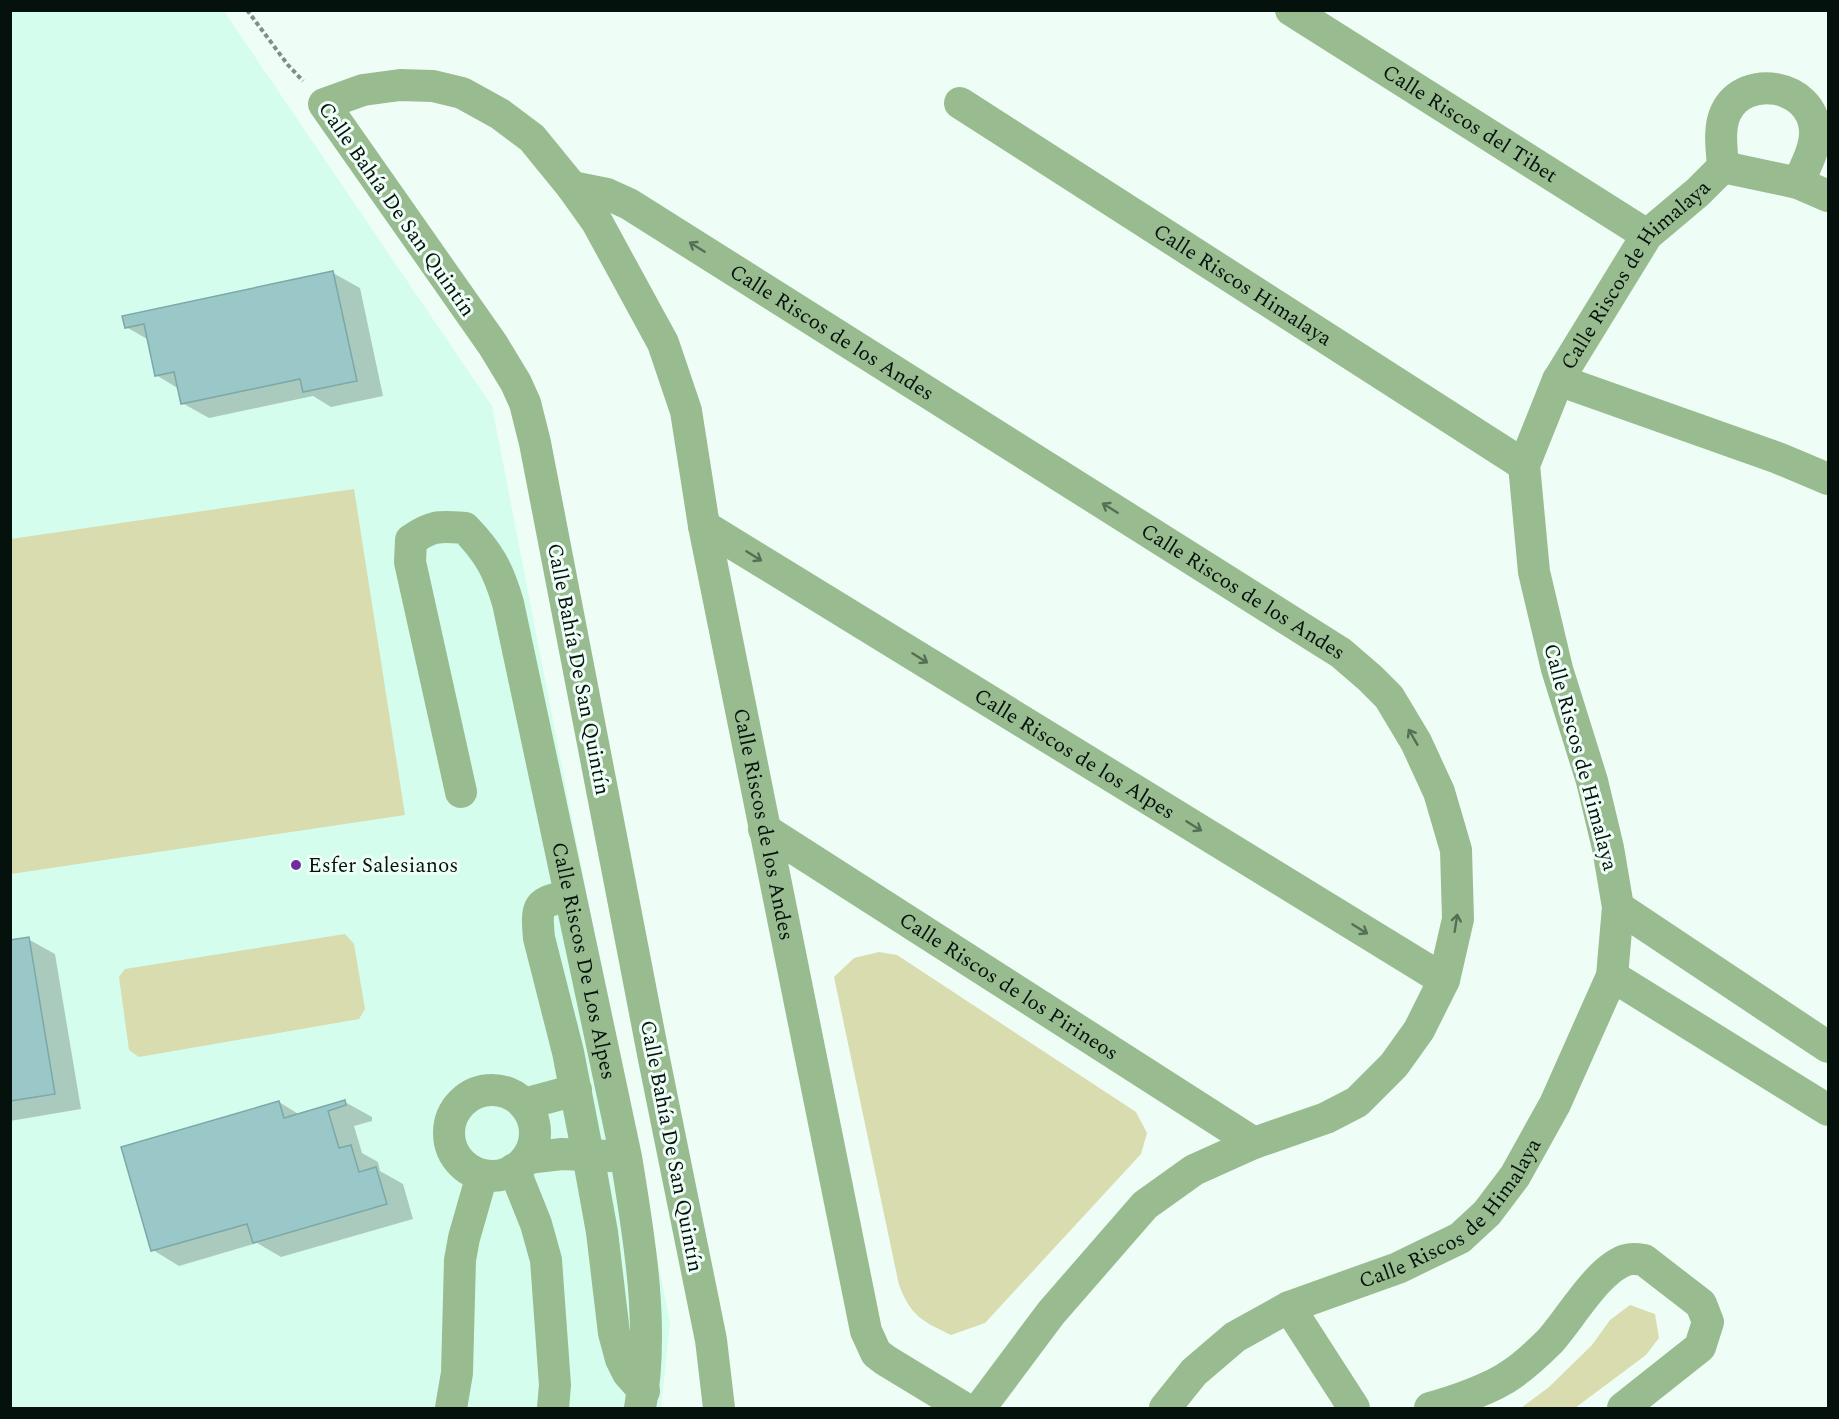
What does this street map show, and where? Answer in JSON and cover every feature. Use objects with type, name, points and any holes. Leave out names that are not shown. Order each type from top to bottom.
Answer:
[{"type":"street","name":"Calle Riscos del Tibet","points":[[1291,10],[1647,235]]},
{"type":"street","points":[[324,104],[363,90],[400,85],[433,86],[462,93],[500,114],[532,138],[572,187]]},
{"type":"street","points":[[1798,183],[1813,146],[1815,129],[1810,113],[1803,102],[1790,92],[1769,88],[1747,92],[1734,101],[1726,112],[1722,128],[1723,167],[1798,183],[1828,196]]},
{"type":"street","name":"Calle Riscos Himalaya","points":[[960,103],[1524,465]]},
{"type":"street","name":"Calle Bahía De San Quintín","points":[[324,104],[461,297],[493,345],[525,403],[535,442],[654,1059],[711,1340],[719,1408]]},
{"type":"street","name":"Calle Riscos de Himalaya","points":[[1165,1408],[1194,1372],[1235,1336],[1289,1307],[1424,1257],[1460,1238],[1487,1213],[1515,1176],[1555,1104],[1612,976],[1618,907],[1608,848],[1592,781],[1557,669],[1534,572],[1524,465],[1558,380],[1647,235],[1698,192],[1723,167]]},
{"type":"street","name":"Calle Riscos de los Andes","points":[[572,187],[597,222],[663,343],[686,411],[704,526],[866,1331],[876,1353],[964,1408]]},
{"type":"street","name":"Calle Riscos de los Andes","points":[[572,187],[607,194],[629,204],[1341,653],[1389,697],[1416,742],[1440,792],[1456,850],[1458,919],[1444,980],[1413,1039],[1394,1065],[1357,1102],[1326,1118],[1254,1143],[1194,1170],[1145,1205],[1051,1313],[980,1408]]},
{"type":"street","points":[[1558,380],[1778,458],[1828,479]]},
{"type":"street","name":"Calle Riscos de los Alpes","points":[[704,526],[1444,980]]},
{"type":"street","name":"Calle Riscos De Los Alpes","points":[[461,792],[410,562],[411,540],[428,529],[436,527],[465,528],[488,555],[500,574],[508,603],[626,1157],[640,1245],[646,1348],[642,1400]]},
{"type":"street","name":"Calle Riscos de los Pirineos","points":[[764,829],[1254,1143]]},
{"type":"street","points":[[570,897],[549,899],[540,907],[539,938],[576,1090],[602,1232],[614,1333],[621,1359],[642,1400]]},
{"type":"street","points":[[1618,907],[1828,1047]]},
{"type":"street","points":[[1612,976],[1828,1110]]},
{"type":"street","points":[[553,1408],[555,1385],[546,1260],[521,1164],[533,1145],[535,1130],[532,1116],[524,1104],[513,1095],[499,1090],[477,1094],[459,1105],[452,1118],[449,1132],[451,1146],[458,1159],[469,1169],[482,1175],[504,1174],[521,1164],[562,1154],[626,1157]]},
{"type":"street","points":[[524,1104],[576,1090]]},
{"type":"street","points":[[451,1408],[457,1373],[460,1260],[482,1175]]},
{"type":"street","points":[[1430,1408],[1455,1401],[1510,1376],[1550,1341],[1592,1288],[1611,1269],[1623,1261],[1644,1260],[1701,1304],[1708,1322],[1700,1347],[1623,1408]]},
{"type":"street","points":[[1289,1307],[1354,1408]]},
{"type":"path","name":"Calle Bahía De San Quintín","points":[[247,10],[288,65],[324,104]]},
{"type":"shaded area","name":"Esfer Salesianos","points":[[10,11],[224,11],[492,406],[670,1323],[661,1408],[11,1408]]},
{"type":"shaded area","points":[[354,489],[405,815],[11,874],[11,539]]},
{"type":"shaded area","points":[[345,934],[354,944],[365,1009],[359,1019],[139,1057],[129,1050],[119,977],[125,969]]},
{"type":"shaded area","points":[[879,952],[897,955],[1136,1112],[1147,1133],[1141,1154],[985,1323],[951,1335],[932,1326],[913,1311],[899,1285],[834,977],[854,958]]},
{"type":"shaded area","points":[[1630,1305],[1655,1314],[1659,1338],[1646,1355],[1575,1408],[1521,1408],[1549,1387],[1592,1345],[1610,1320]]},
{"type":"building","points":[[333,271],[357,381],[303,392],[300,379],[181,404],[174,372],[155,376],[144,324],[125,328],[122,316]]},
{"type":"building","points":[[29,937],[55,1094],[10,1101],[10,940]]},
{"type":"building","points":[[345,1100],[346,1105],[328,1111],[339,1148],[351,1145],[359,1172],[376,1167],[387,1204],[253,1243],[247,1224],[151,1251],[121,1147],[279,1101],[284,1118]]},
{"type":"place","name":"Esfer Salesianos","points":[[296,865]]}]
